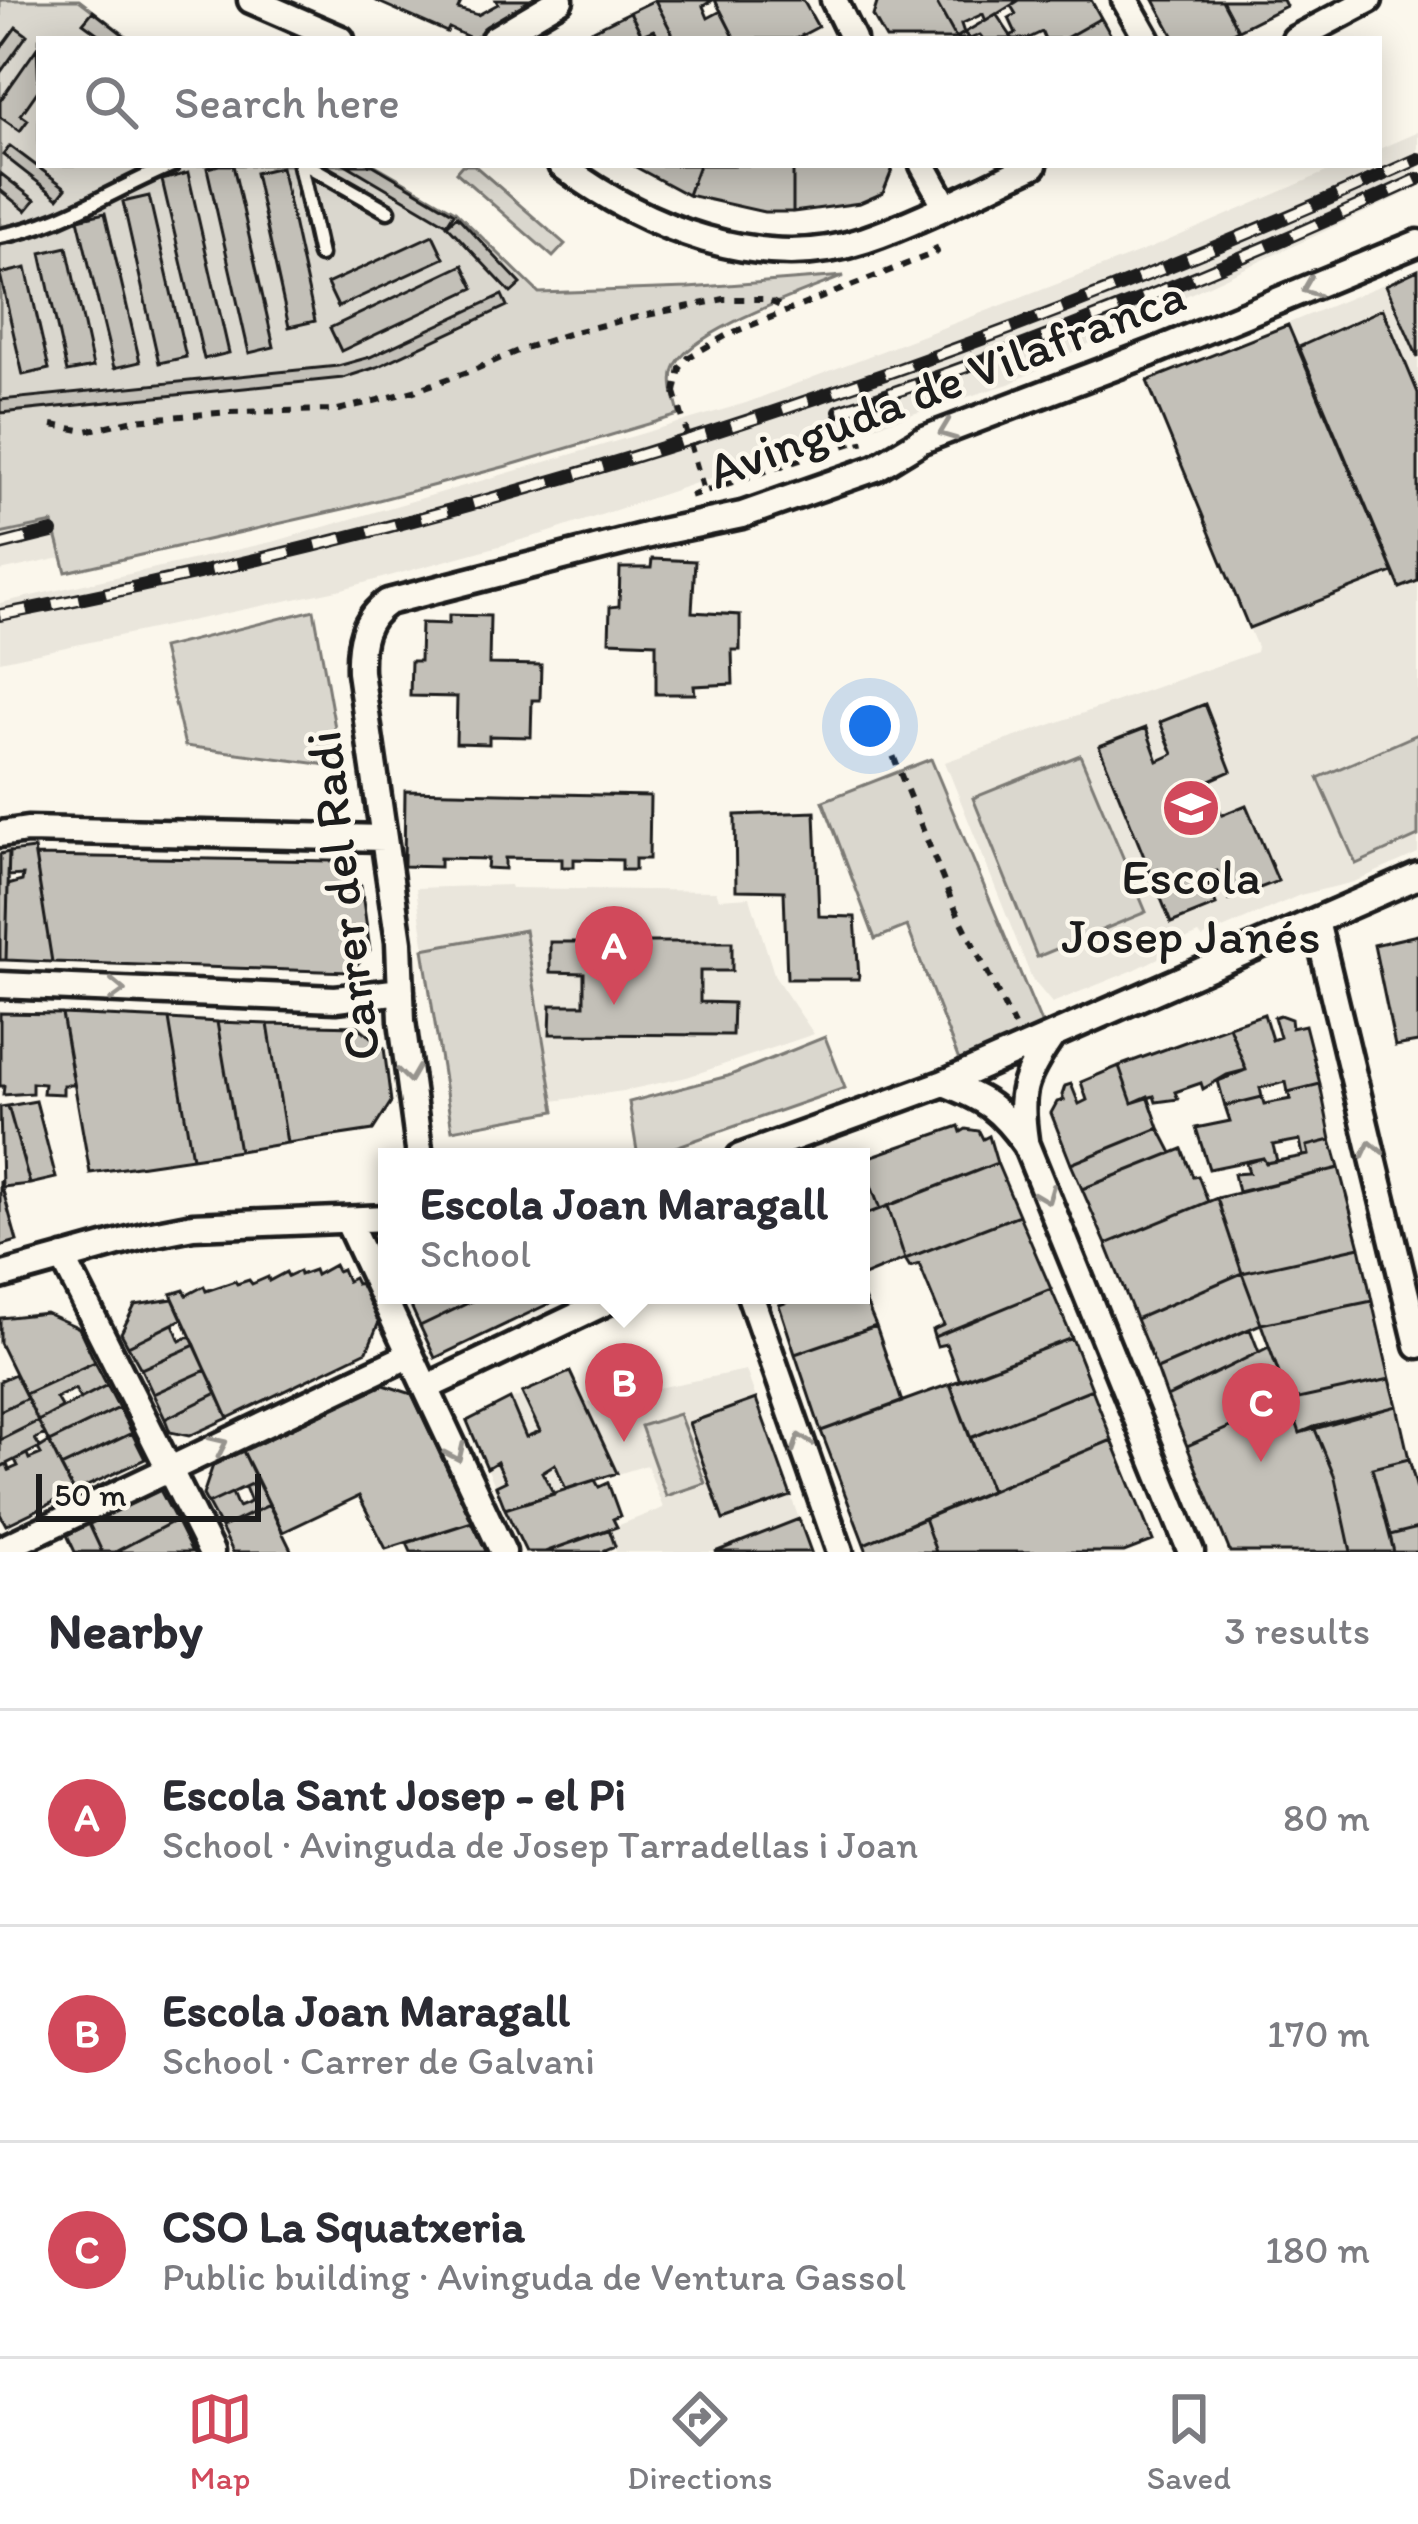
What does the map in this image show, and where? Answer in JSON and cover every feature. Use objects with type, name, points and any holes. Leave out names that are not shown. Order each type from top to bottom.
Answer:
[{"type":"street","points":[[251,0],[334,36]]},
{"type":"street","points":[[499,36],[560,0]]},
{"type":"street","points":[[834,0],[852,36]]},
{"type":"street","points":[[1125,0],[1145,36]]},
{"type":"street","points":[[1301,36],[1369,0]]},
{"type":"street","points":[[565,168],[657,221],[703,238],[782,251],[863,240],[1027,168]]},
{"type":"street","points":[[925,168],[946,205]]},
{"type":"street","name":"Avinguda de Vilafranca","points":[[366,626],[388,602],[742,515],[875,468],[922,440],[1151,353],[1418,243]]},
{"type":"street","name":"Carrer del Radi","points":[[366,626],[359,649],[360,672],[399,942],[402,1021],[419,1148]]},
{"type":"street","points":[[0,834],[27,830],[384,838]]},
{"type":"street","points":[[765,1148],[944,1083],[1418,876]]},
{"type":"street","points":[[1316,921],[1418,1345]]},
{"type":"street","points":[[0,985],[336,998],[400,991]]},
{"type":"street","points":[[1026,1144],[1023,1089],[1028,1072],[1051,1037]]},
{"type":"street","points":[[944,1083],[992,1106],[1026,1144],[1192,1552]]},
{"type":"street","points":[[0,1276],[193,1226],[378,1218]]},
{"type":"street","points":[[346,1220],[378,1288]]},
{"type":"street","points":[[63,1258],[212,1552]]},
{"type":"street","points":[[386,1304],[503,1552]]},
{"type":"street","points":[[436,1383],[603,1304]]},
{"type":"street","points":[[753,1304],[840,1552]]},
{"type":"street","points":[[0,1550],[410,1355]]},
{"type":"lane","points":[[0,236],[57,217],[165,168]]},
{"type":"lane","points":[[305,168],[320,255]]},
{"type":"lane","points":[[309,168],[388,211]]},
{"type":"path","points":[[704,491],[675,392],[676,379],[689,357],[788,309],[937,252],[932,239]]},
{"type":"path","points":[[52,425],[86,431],[134,420],[229,412],[338,410],[414,391],[522,349],[628,319],[724,299],[765,299],[788,309]]},
{"type":"path","points":[[880,723],[952,902],[1014,1026]]},
{"type":"shaded area","points":[[0,0],[79,0],[126,36],[36,36],[36,168],[380,168],[455,211],[539,293],[844,276],[749,315],[683,355],[672,380],[679,415],[352,507],[66,572],[53,523],[0,534]]},
{"type":"shaded area","points":[[1418,132],[1418,188],[1009,384],[550,532],[342,589],[0,661],[0,603],[276,541],[746,403],[1151,248],[1335,168],[1382,168],[1382,148]]},
{"type":"shaded area","points":[[477,168],[565,244],[553,257],[456,172]]},
{"type":"shaded area","name":"Escola Josep Janés","points":[[1418,270],[1418,853],[1354,882],[1300,895],[1202,938],[1199,934],[1134,970],[1052,1003],[1032,979],[945,762],[1256,652],[1147,381]]},
{"type":"shaded area","points":[[53,523],[61,558],[0,571],[0,534]]},
{"type":"shaded area","points":[[314,610],[342,767],[185,746],[162,648]]},
{"type":"shaded area","points":[[1418,734],[1418,836],[1356,864],[1318,778]]},
{"type":"shaded area","points":[[1080,755],[1146,912],[1037,957],[973,798]]},
{"type":"shaded area","points":[[931,759],[1049,1042],[965,1076],[907,926],[875,939],[823,801]]},
{"type":"shaded area","points":[[510,885],[716,891],[719,899],[750,897],[775,977],[814,1034],[687,1077],[471,1113],[446,1095],[416,888]]},
{"type":"shaded area","points":[[525,930],[555,1111],[452,1130],[423,949]]},
{"type":"shaded area","points":[[825,1037],[845,1088],[673,1148],[637,1148],[629,1102],[728,1076]]},
{"type":"shaded area","points":[[746,1370],[799,1519],[715,1552],[616,1552],[609,1529],[663,1508],[647,1465],[505,1509],[467,1421],[570,1372],[585,1403]]},
{"type":"shaded area","points":[[679,1414],[705,1483],[666,1496],[641,1426]]},
{"type":"building","points":[[374,0],[462,0],[458,9],[478,15],[498,4],[496,0],[547,0],[478,36],[449,28],[447,32]]},
{"type":"building","points":[[655,0],[713,0],[703,6],[708,18],[721,11],[734,36],[673,36]]},
{"type":"building","points":[[655,0],[673,36],[657,36],[654,30],[642,35],[630,12]]},
{"type":"building","points":[[715,0],[803,0],[818,27],[801,36],[733,36]]},
{"type":"building","points":[[878,0],[935,0],[955,36],[884,36],[873,16]]},
{"type":"building","points":[[935,0],[1018,1],[986,21],[983,14],[961,24],[964,33],[955,36]]},
{"type":"building","points":[[1017,0],[1091,0],[1101,18],[1069,36],[1044,36],[1042,32],[1010,36],[1016,33],[1009,18],[1016,14],[1011,6]]},
{"type":"building","points":[[1154,0],[1222,0],[1238,30],[1226,36],[1173,36]]},
{"type":"building","points":[[1222,0],[1283,0],[1286,6],[1238,30]]},
{"type":"building","points":[[93,11],[125,36],[101,36],[83,23]]},
{"type":"building","points":[[630,12],[642,36],[581,36]]},
{"type":"building","points":[[996,14],[1011,36],[967,36],[964,33]]},
{"type":"building","points":[[1101,18],[1111,36],[1069,36]]},
{"type":"building","points":[[16,27],[27,35],[0,73],[0,49]]},
{"type":"building","points":[[36,49],[36,93],[21,115],[28,120],[20,131],[0,117],[0,101]]},
{"type":"building","points":[[10,146],[66,188],[58,198],[3,155]]},
{"type":"building","points":[[207,168],[234,168],[274,347],[249,353]]},
{"type":"building","points":[[281,168],[315,321],[289,327],[255,173]]},
{"type":"building","points":[[352,168],[378,168],[454,213],[447,224]]},
{"type":"building","points":[[638,168],[698,168],[688,195]]},
{"type":"building","points":[[698,168],[793,168],[793,212],[764,212],[688,195]]},
{"type":"building","points":[[793,168],[893,168],[883,193],[860,203],[793,212]]},
{"type":"building","points":[[0,173],[35,200],[26,211],[0,190]]},
{"type":"building","points":[[188,173],[229,353],[204,359],[162,180]]},
{"type":"building","points":[[149,196],[186,357],[159,363],[123,202]]},
{"type":"building","points":[[105,213],[140,362],[114,368],[78,219]]},
{"type":"building","points":[[457,216],[521,284],[511,293],[447,225]]},
{"type":"building","points":[[433,235],[444,258],[338,307],[327,284]]},
{"type":"building","points":[[67,247],[93,367],[67,372],[41,253]]},
{"type":"building","points":[[463,265],[474,288],[341,351],[330,328]]},
{"type":"building","points":[[26,268],[49,369],[23,375],[0,274]]},
{"type":"building","points":[[1418,270],[1418,358],[1386,285]]},
{"type":"building","points":[[502,295],[507,306],[343,378],[0,413],[0,400],[338,366],[370,357]]},
{"type":"building","points":[[1383,309],[1418,393],[1418,581],[1400,588],[1299,347]]},
{"type":"building","points":[[1288,325],[1393,572],[1249,628],[1147,381]]},
{"type":"building","points":[[652,559],[695,561],[692,612],[740,615],[740,650],[732,650],[733,684],[694,686],[695,694],[656,694],[656,643],[609,641],[610,607],[619,606],[620,568],[651,568]]},
{"type":"building","points":[[449,615],[490,616],[489,664],[541,665],[540,700],[532,700],[531,737],[489,736],[489,744],[456,743],[457,697],[410,696],[411,661],[420,661],[421,623],[449,624]]},
{"type":"building","points":[[1205,704],[1231,771],[1208,781],[1222,815],[1246,805],[1278,881],[1229,900],[1217,871],[1205,875],[1216,905],[1171,923],[1099,746],[1146,728],[1158,761],[1173,754],[1160,722]]},
{"type":"building","points":[[405,791],[650,796],[649,859],[635,859],[635,870],[622,870],[622,860],[574,859],[574,867],[562,867],[562,859],[505,858],[505,869],[487,868],[488,859],[440,858],[440,867],[404,866]]},
{"type":"building","points":[[815,812],[819,916],[855,917],[859,979],[787,979],[784,891],[736,890],[735,815]]},
{"type":"building","points":[[34,849],[52,962],[6,960],[8,885],[22,881],[23,875],[8,876],[9,852]]},
{"type":"building","points":[[9,852],[6,960],[0,960],[0,854]]},
{"type":"building","points":[[35,856],[333,861],[361,886],[370,950],[350,972],[52,962]]},
{"type":"building","points":[[1418,935],[1418,1042],[1395,1046],[1374,945]]},
{"type":"building","points":[[550,942],[732,942],[732,971],[700,971],[700,1002],[733,1003],[732,1035],[550,1034],[551,1005],[584,1005],[584,973],[550,972]]},
{"type":"building","points":[[0,1013],[62,1014],[74,1085],[63,1085],[63,1094],[43,1093],[44,1084],[32,1083],[32,1093],[3,1095]]},
{"type":"building","points":[[62,1014],[169,1019],[192,1158],[90,1173]]},
{"type":"building","points":[[1264,1014],[1272,1040],[1280,1037],[1274,1017],[1291,1019],[1292,1028],[1305,1025],[1320,1084],[1288,1092],[1286,1082],[1260,1088],[1262,1097],[1225,1106],[1218,1081],[1246,1070],[1229,1026]]},
{"type":"building","points":[[169,1019],[217,1022],[239,1151],[192,1158]]},
{"type":"building","points":[[217,1022],[268,1024],[287,1143],[239,1151]]},
{"type":"building","points":[[268,1024],[358,1026],[384,1048],[391,1102],[373,1130],[287,1143]]},
{"type":"building","points":[[1229,1026],[1246,1070],[1203,1089],[1201,1083],[1175,1092],[1178,1099],[1156,1102],[1154,1096],[1132,1103],[1119,1066]]},
{"type":"building","points":[[1119,1066],[1132,1103],[1148,1096],[1159,1128],[1071,1164],[1051,1113],[1064,1100],[1065,1086],[1071,1084],[1079,1104],[1087,1100],[1081,1082]]},
{"type":"building","points":[[1320,1084],[1331,1140],[1307,1146],[1309,1155],[1303,1156],[1300,1140],[1273,1145],[1277,1161],[1266,1163],[1263,1158],[1209,1169],[1196,1128],[1230,1121],[1225,1106],[1262,1097],[1264,1104],[1291,1099],[1288,1092]]},
{"type":"building","points":[[36,1101],[56,1178],[30,1184],[8,1106]]},
{"type":"building","points":[[8,1106],[30,1184],[2,1187],[0,1107]]},
{"type":"building","points":[[959,1126],[961,1132],[979,1131],[983,1139],[989,1136],[997,1163],[880,1209],[870,1183],[870,1157]]},
{"type":"building","points":[[1159,1128],[1172,1153],[1082,1189],[1071,1164]]},
{"type":"building","points":[[1331,1140],[1339,1168],[1238,1192],[1234,1174],[1249,1173],[1246,1163],[1309,1155],[1307,1146]]},
{"type":"building","points":[[1182,1149],[1208,1202],[1106,1244],[1082,1189]]},
{"type":"building","points":[[997,1163],[1019,1215],[905,1259],[888,1206]]},
{"type":"building","points":[[1339,1168],[1360,1247],[1242,1273],[1217,1198]]},
{"type":"building","points":[[0,1180],[17,1241],[0,1246]]},
{"type":"building","points":[[870,1183],[880,1209],[870,1213]]},
{"type":"building","points":[[1217,1198],[1242,1273],[1136,1319],[1106,1244]]},
{"type":"building","points":[[888,1206],[905,1259],[870,1273],[870,1213]]},
{"type":"building","points":[[1019,1215],[1051,1289],[934,1337],[932,1330],[944,1325],[919,1264],[910,1267],[905,1259]]},
{"type":"building","points":[[1360,1247],[1372,1301],[1261,1324],[1242,1273]]},
{"type":"building","points":[[334,1265],[337,1271],[342,1269],[347,1281],[353,1278],[356,1284],[362,1283],[379,1322],[367,1351],[228,1418],[171,1294],[184,1290],[187,1295],[204,1286],[206,1291],[235,1281],[252,1284],[268,1277],[269,1281],[286,1272],[288,1276],[314,1270],[316,1275]]},
{"type":"building","points":[[1242,1273],[1261,1324],[1157,1369],[1136,1319]]},
{"type":"building","points":[[1051,1289],[1072,1338],[960,1381],[946,1344],[937,1346],[934,1337]]},
{"type":"building","points":[[173,1299],[182,1319],[128,1346],[121,1333],[135,1305]]},
{"type":"building","points":[[1372,1301],[1390,1379],[1289,1401],[1261,1324]]},
{"type":"building","points":[[410,1304],[466,1304],[420,1326]]},
{"type":"building","points":[[466,1304],[548,1304],[435,1358],[420,1326]]},
{"type":"building","points":[[867,1304],[876,1326],[795,1354],[779,1305]]},
{"type":"building","points":[[46,1313],[79,1328],[95,1362],[25,1394],[0,1343],[0,1318]]},
{"type":"building","points":[[173,1324],[180,1341],[190,1336],[195,1345],[141,1369],[128,1346]]},
{"type":"building","points":[[876,1326],[902,1402],[821,1431],[795,1354]]},
{"type":"building","points":[[1250,1329],[1259,1352],[1167,1397],[1157,1369]]},
{"type":"building","points":[[1072,1338],[1092,1389],[970,1438],[950,1384]]},
{"type":"building","points":[[195,1345],[206,1370],[153,1394],[141,1369]]},
{"type":"building","points":[[1269,1347],[1289,1401],[1187,1446],[1167,1397]]},
{"type":"building","points":[[95,1362],[107,1385],[80,1399],[75,1389],[56,1398],[62,1408],[38,1421],[25,1394]]},
{"type":"building","points":[[206,1370],[217,1393],[165,1419],[153,1394]]},
{"type":"building","points":[[570,1372],[617,1473],[566,1489],[555,1464],[542,1472],[554,1494],[505,1509],[496,1486],[506,1481],[497,1462],[487,1468],[467,1421],[510,1399],[526,1437],[540,1431],[522,1393]]},
{"type":"building","points":[[15,1374],[27,1398],[0,1411],[0,1381]]},
{"type":"building","points":[[1390,1379],[1397,1406],[1300,1433],[1289,1401]]},
{"type":"building","points":[[950,1384],[991,1491],[864,1544],[821,1431]]},
{"type":"building","points":[[107,1385],[119,1408],[49,1442],[38,1421]]},
{"type":"building","points":[[384,1385],[412,1394],[472,1522],[386,1549],[359,1496],[283,1532],[243,1451]]},
{"type":"building","points":[[1092,1389],[1112,1440],[991,1491],[970,1438]]},
{"type":"building","points":[[217,1393],[228,1418],[189,1436],[170,1432],[165,1419]]},
{"type":"building","points":[[27,1398],[38,1421],[0,1440],[0,1411]]},
{"type":"building","points":[[756,1399],[791,1496],[723,1520],[689,1423]]},
{"type":"building","points":[[1289,1401],[1300,1433],[1314,1427],[1335,1478],[1351,1552],[1230,1552],[1187,1446]]},
{"type":"building","points":[[1397,1406],[1409,1459],[1372,1468],[1394,1552],[1351,1552],[1335,1478],[1314,1427]]},
{"type":"building","points":[[119,1408],[132,1433],[61,1467],[49,1442]]},
{"type":"building","points":[[38,1421],[45,1434],[35,1439],[40,1447],[0,1467],[0,1440]]},
{"type":"building","points":[[132,1433],[145,1459],[74,1492],[61,1467]]},
{"type":"building","points":[[1112,1440],[1153,1541],[1124,1552],[936,1552],[924,1518]]},
{"type":"building","points":[[49,1442],[74,1492],[6,1525],[0,1514],[0,1467],[18,1466],[15,1460],[41,1454],[38,1449]]},
{"type":"building","points":[[243,1451],[257,1481],[208,1504],[203,1495],[213,1465]]},
{"type":"building","points":[[1409,1459],[1418,1493],[1418,1528],[1390,1535],[1372,1468]]},
{"type":"building","points":[[595,1480],[599,1487],[608,1483],[620,1516],[613,1519],[617,1527],[545,1552],[526,1552],[505,1509]]},
{"type":"building","points":[[257,1481],[269,1505],[221,1528],[208,1504],[232,1493],[238,1507],[251,1502],[245,1487]]},
{"type":"building","points":[[160,1490],[176,1520],[115,1552],[102,1552],[89,1524]]},
{"type":"building","points":[[269,1505],[292,1552],[233,1552],[221,1528]]},
{"type":"building","points":[[924,1518],[936,1552],[867,1552],[864,1544]]},
{"type":"building","points":[[799,1519],[811,1552],[715,1552]]},
{"type":"building","points":[[176,1520],[192,1552],[115,1552]]},
{"type":"building","points":[[472,1522],[487,1552],[411,1552],[407,1543]]},
{"type":"building","points":[[89,1524],[102,1552],[75,1552],[67,1535]]},
{"type":"building","points":[[1418,1528],[1418,1552],[1394,1552],[1390,1535]]},
{"type":"building","points":[[609,1529],[615,1546],[606,1552],[545,1552]]},
{"type":"railway","points":[[0,615],[365,533],[722,429],[1073,304],[1418,159]]},
{"type":"railway","points":[[839,411],[1132,303],[1418,179]]},
{"type":"railway","points":[[0,545],[52,532]]},
{"type":"place","name":"Escola Josep Janés","points":[[1191,808]]},
{"type":"place","name":"Escola Sant Josep - el Pi","points":[[614,1005]]},
{"type":"place","name":"Escola Joan Maragall","points":[[624,1442]]},
{"type":"place","name":"CSO La Squatxeria","points":[[1261,1462]]}]
